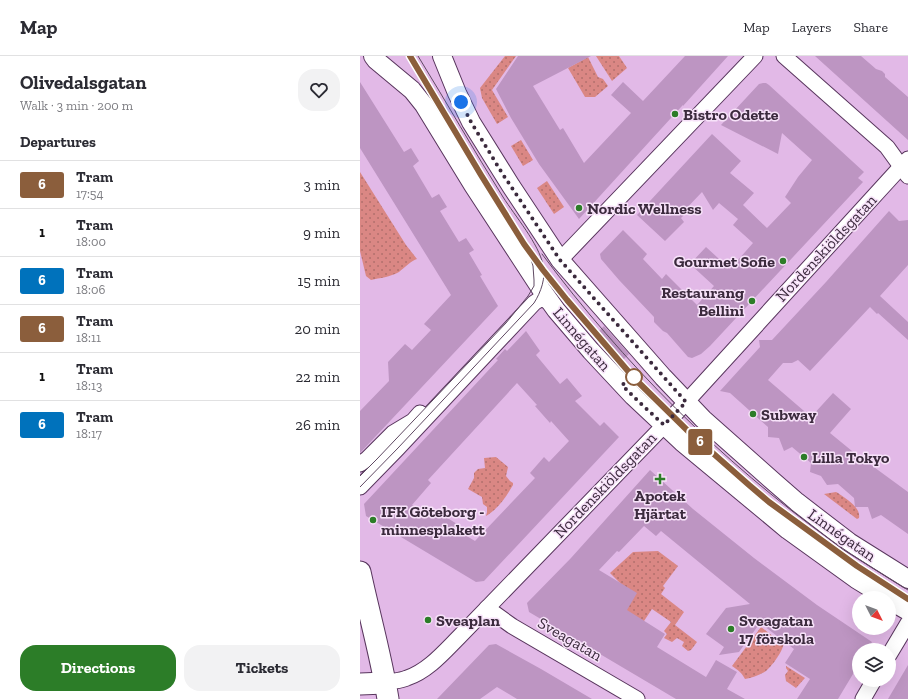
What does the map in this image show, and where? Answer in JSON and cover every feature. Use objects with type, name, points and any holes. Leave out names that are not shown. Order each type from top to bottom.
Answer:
[{"type":"main road","points":[[361,584],[386,691]]},
{"type":"main road","name":"Nordenskiöldsgatan","points":[[360,684],[386,691]]},
{"type":"street","name":"Linnégatan","points":[[373,56],[412,90],[424,105],[534,280],[591,351],[633,396],[687,446],[788,530],[875,591]]},
{"type":"street","name":"Linnégatan","points":[[442,56],[471,122],[510,186],[560,260],[686,402],[718,433],[797,502],[849,542],[908,579]]},
{"type":"street","points":[[560,260],[755,56]]},
{"type":"street","points":[[784,56],[887,147],[906,167]]},
{"type":"street","name":"Nordenskiöldsgatan","points":[[386,691],[433,663],[459,637],[686,402],[882,188],[906,167]]},
{"type":"street","points":[[360,464],[393,433],[413,420],[506,323],[528,296],[534,286],[534,280]]},
{"type":"street","points":[[360,487],[534,303],[540,299],[549,300]]},
{"type":"street","name":"Linnégatan","points":[[896,604],[908,611]]},
{"type":"street","name":"Sveagatan","points":[[487,608],[512,626],[637,699]]},
{"type":"street","points":[[896,643],[908,623]]},
{"type":"street","points":[[863,699],[870,687]]},
{"type":"shaded area","points":[[505,56],[516,56],[492,90],[508,117],[497,124],[482,98],[480,88]]},
{"type":"shaded area","points":[[596,56],[619,56],[627,68],[612,81]]},
{"type":"shaded area","points":[[588,57],[598,77],[603,79],[608,86],[595,97],[585,97],[568,68]]},
{"type":"shaded area","points":[[521,140],[533,160],[523,166],[511,146]]},
{"type":"shaded area","points":[[360,172],[406,245],[417,259],[410,262],[396,274],[371,280],[366,276],[360,251]]},
{"type":"shaded area","points":[[547,181],[564,207],[554,214],[537,188]]},
{"type":"shaded area","points":[[496,457],[508,467],[506,476],[513,483],[513,485],[508,494],[494,510],[486,516],[487,507],[483,504],[482,497],[468,489],[474,478],[474,473],[478,469],[485,468],[484,458]]},
{"type":"shaded area","points":[[836,492],[849,501],[858,510],[859,518],[857,519],[824,494]]},
{"type":"shaded area","points":[[658,551],[678,566],[663,586],[665,588],[661,594],[684,612],[675,625],[697,642],[691,650],[688,651],[682,646],[684,642],[677,638],[672,642],[664,638],[667,634],[664,631],[671,622],[652,609],[642,624],[625,612],[620,583],[610,573],[633,552]]},
{"type":"shaded area","points":[[761,627],[779,641],[784,636],[784,645],[773,664],[766,671],[745,679],[740,672],[732,666]]},
{"type":"shaded area","points":[[786,666],[805,678],[796,688],[786,681],[785,675],[788,671]]},
{"type":"building","points":[[518,56],[591,56],[533,86],[560,130],[563,128],[584,163],[631,113],[611,95],[623,82],[643,101],[685,56],[728,56],[579,219],[539,164],[511,118],[496,89]]},
{"type":"building","points":[[815,56],[861,56],[876,69],[882,71],[885,74],[885,77],[908,97],[908,140]]},
{"type":"building","points":[[360,82],[404,152],[411,148],[419,161],[413,166],[432,198],[439,194],[447,207],[440,211],[459,242],[466,238],[474,250],[469,253],[482,275],[480,276],[498,306],[360,453],[360,411],[389,381],[388,362],[405,344],[412,350],[431,330],[424,324],[451,295],[360,148]]},
{"type":"building","points":[[763,83],[769,85],[864,172],[858,178],[863,182],[710,346],[701,354],[692,358],[688,357],[667,333],[654,322],[654,317],[601,259],[600,254],[623,230],[647,254],[643,259],[662,279],[666,274],[697,305],[714,286],[690,264],[706,247],[730,269],[753,243],[733,225],[738,219],[719,203],[713,210],[702,192],[683,212],[685,214],[681,218],[684,222],[665,241],[637,215],[712,134],[741,161],[730,173],[754,193],[743,205],[767,228],[791,203],[785,197],[798,177],[812,160],[782,133],[778,154],[721,125],[759,84]]},
{"type":"building","points":[[889,211],[899,221],[908,220],[908,265],[880,296],[908,322],[908,340],[870,307],[810,371],[798,360],[792,363],[783,363],[768,380],[811,417],[833,393],[851,409],[830,433],[908,492],[908,534],[881,515],[872,519],[868,507],[855,507],[854,498],[838,484],[827,485],[821,476],[810,472],[811,463],[792,447],[784,451],[779,438],[768,437],[768,427],[730,393],[720,391],[760,347],[759,340],[772,340]]},
{"type":"building","points":[[604,326],[629,354],[618,365],[593,337]]},
{"type":"building","points":[[526,331],[540,351],[536,355],[560,384],[567,378],[582,396],[575,401],[600,426],[604,422],[619,437],[484,581],[476,582],[366,516],[364,504],[498,360],[496,359],[505,349],[507,351]],"holes":[[[517,383],[537,405],[535,406],[550,423],[551,421],[569,441],[549,462],[544,457],[530,473],[535,478],[475,541],[455,529],[457,524],[438,512],[434,518],[412,505],[431,483],[428,480]]]},
{"type":"building","points":[[650,470],[693,509],[754,558],[817,605],[852,629],[852,635],[862,635],[872,642],[852,643],[852,676],[838,699],[797,699],[810,679],[785,663],[794,649],[760,623],[739,652],[719,655],[724,647],[706,634],[726,608],[750,604],[661,531],[656,536],[644,526],[599,570],[637,593],[627,610],[665,634],[657,647],[706,677],[716,660],[737,672],[727,689],[745,699],[676,699],[529,612],[527,603],[571,558]]},
{"type":"building","points":[[496,644],[592,699],[517,699],[497,687],[480,699],[437,699],[489,645]]},
{"type":"building","points":[[908,665],[908,699],[888,699]]},
{"type":"tram line","points":[[410,56],[525,244],[567,301],[634,377],[672,416],[779,510],[857,566],[908,599]]},
{"type":"tram line","name":"6","points":[[410,56],[524,244],[567,300],[634,378],[690,433],[769,502],[828,546],[908,599]]},
{"type":"tram line","points":[[360,487],[534,303],[541,290],[544,275],[541,257],[537,248],[492,180],[418,56]]},
{"type":"tram line","points":[[542,254],[606,334],[640,372],[713,444],[751,478],[832,541],[908,590]]},
{"type":"tram line","points":[[360,476],[506,323],[528,296],[534,286],[533,266],[530,256]]},
{"type":"place","name":"Bistro Odette","points":[[675,114]]},
{"type":"place","name":"Nordic Wellness","points":[[579,208]]},
{"type":"place","name":"Gourmet Sofie","points":[[783,261]]},
{"type":"place","name":"Restaurang Bellini","points":[[752,301]]},
{"type":"place","name":"Subway","points":[[753,414]]},
{"type":"place","name":"Lilla Tokyo","points":[[804,457]]},
{"type":"place","name":"Apotek Hjärtat","points":[[660,479]]},
{"type":"place","name":"IFK Göteborg - minnesplakett","points":[[373,520]]},
{"type":"place","name":"Sveaplan","points":[[428,620]]},
{"type":"place","name":"Sveagatan 17 förskola","points":[[731,629]]},
{"type":"route","points":[[461,102],[471,122],[510,186],[560,260],[686,402],[664,425],[622,385],[634,377]]}]
